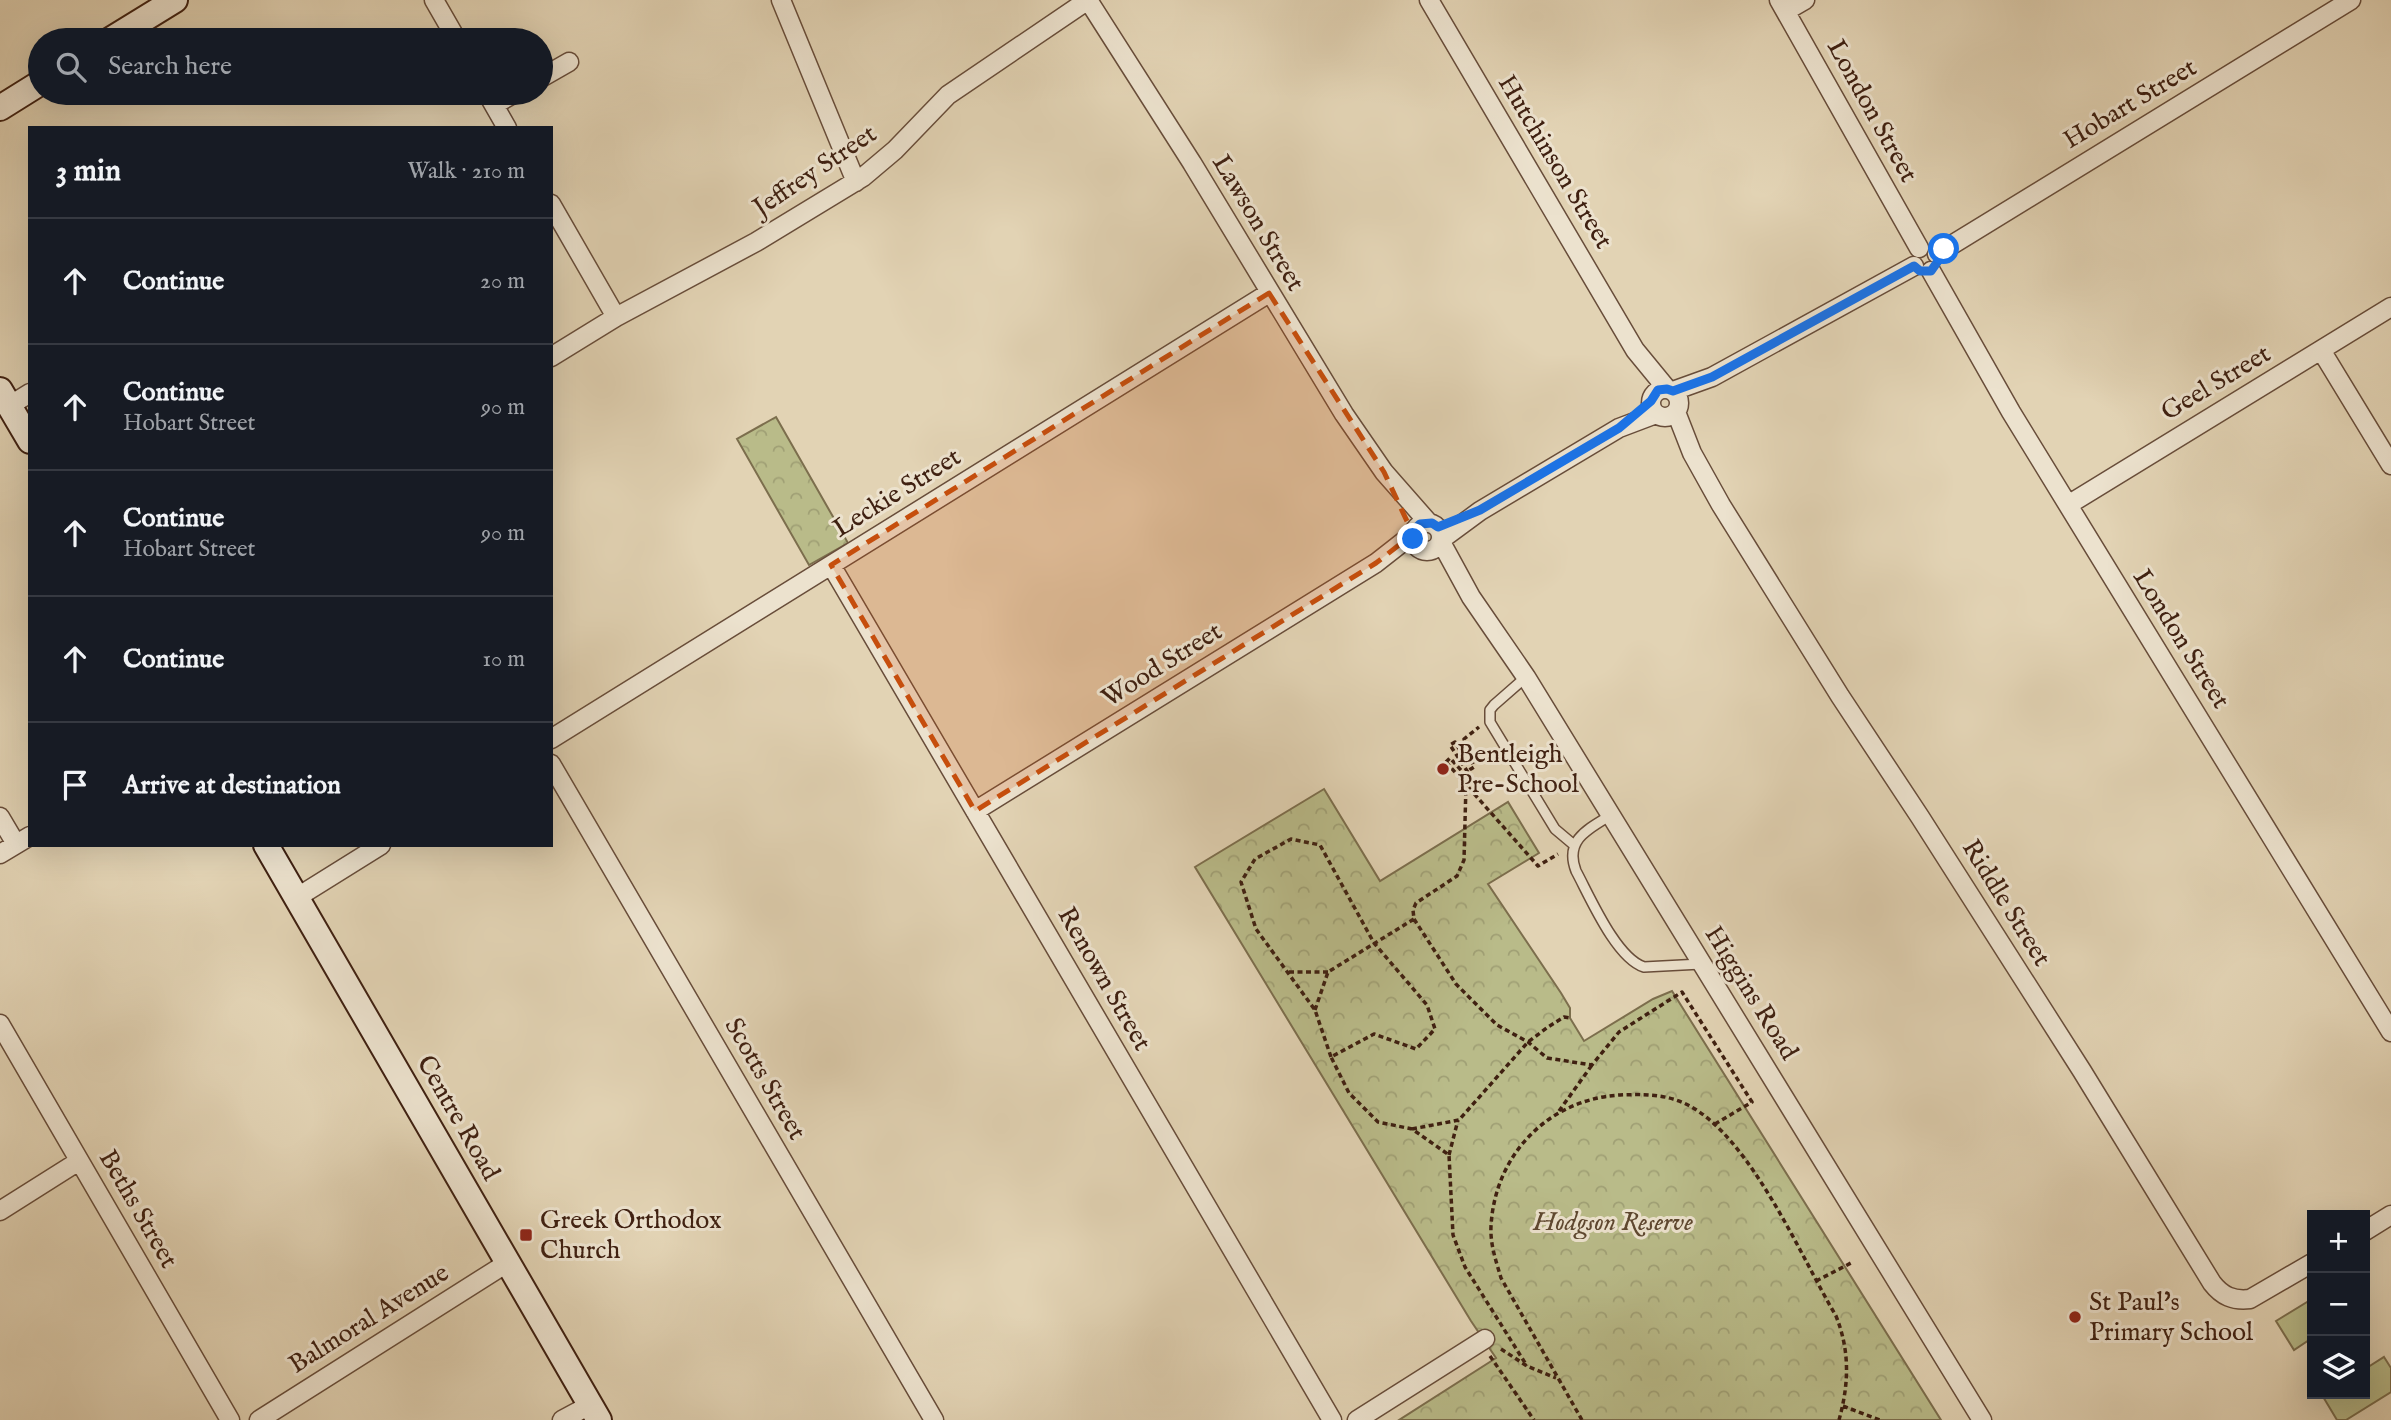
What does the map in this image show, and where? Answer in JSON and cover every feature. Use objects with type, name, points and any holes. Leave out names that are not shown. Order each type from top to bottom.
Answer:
[{"type":"main road","points":[[130,28],[175,0]]},
{"type":"main road","points":[[0,108],[28,90]]},
{"type":"main road","points":[[13,396],[28,436]]},
{"type":"main road","name":"Centre Road","points":[[266,847],[594,1412]]},
{"type":"street","points":[[434,0],[450,28]]},
{"type":"street","points":[[781,0],[856,182]]},
{"type":"street","name":"Jeffrey Street","points":[[553,356],[616,317],[735,254],[856,182],[883,161],[948,95],[1088,0]]},
{"type":"street","name":"Lawson Street","points":[[1088,0],[1192,163],[1336,402],[1428,537]]},
{"type":"street","name":"Hutchinson Street","points":[[1429,0],[1665,403]]},
{"type":"street","points":[[1783,6],[1805,0]]},
{"type":"street","name":"Hobart Street","points":[[1937,254],[2351,0]]},
{"type":"street","name":"London Street","points":[[1783,6],[1919,248]]},
{"type":"street","points":[[553,71],[569,62]]},
{"type":"street","points":[[494,105],[506,126]]},
{"type":"street","points":[[553,207],[616,317]]},
{"type":"street","points":[[1428,537],[1712,377],[1938,261],[1937,254],[1927,246],[1919,248],[1912,258],[1922,269]]},
{"type":"street","name":"London Street","points":[[1922,269],[2391,1032]]},
{"type":"street","name":"Leckie Street","points":[[553,737],[1269,293]]},
{"type":"street","name":"Geel Street","points":[[2068,505],[2391,307]]},
{"type":"street","points":[[2321,350],[2391,465]]},
{"type":"street","name":"Riddle Street","points":[[1665,403],[1721,505],[1840,696],[2082,1071],[2216,1289],[2229,1298],[2250,1299],[2307,1266]]},
{"type":"street","name":"Wood Street","points":[[975,811],[1376,564],[1428,537]]},
{"type":"street","name":"Higgins Road","points":[[1428,537],[1526,677],[1982,1420]]},
{"type":"street","name":"Renown Street","points":[[831,565],[1332,1420]]},
{"type":"street","name":"Scotts Street","points":[[553,767],[934,1420]]},
{"type":"street","points":[[0,817],[23,840],[0,854]]},
{"type":"street","points":[[296,898],[378,847]]},
{"type":"street","name":"Beths Street","points":[[0,1024],[230,1420]]},
{"type":"street","points":[[0,1212],[79,1161]]},
{"type":"street","points":[[2370,1228],[2391,1215]]},
{"type":"street","name":"Balmoral Avenue","points":[[259,1420],[508,1263]]},
{"type":"street","points":[[1357,1420],[1485,1339]]},
{"type":"street","points":[[562,1420],[594,1412]]},
{"type":"lane","points":[[1526,677],[1494,705],[1490,710],[1490,722],[1555,829],[1574,845]]},
{"type":"lane","points":[[1611,815],[1584,832],[1574,845],[1572,861],[1576,871],[1628,957],[1636,964],[1644,967],[1701,964]]},
{"type":"path","points":[[1464,739],[1474,767],[1471,769],[1455,742],[1450,745],[1471,777],[1469,779],[1450,758],[1446,762],[1538,866],[1574,845]]},
{"type":"path","points":[[1466,784],[1464,860],[1457,876],[1416,904],[1413,910],[1414,919],[1457,984],[1497,1025],[1528,1042],[1547,1058],[1592,1065]]},
{"type":"path","points":[[1331,1057],[1374,1034],[1416,1049],[1435,1029],[1427,1005],[1374,943],[1320,845],[1291,839],[1255,859],[1241,882],[1256,929],[1315,1010],[1331,1057],[1349,1093],[1378,1122],[1412,1129],[1459,1120]]},
{"type":"path","points":[[1289,972],[1328,972],[1414,919]]},
{"type":"path","points":[[1315,1010],[1328,972]]},
{"type":"path","points":[[1582,1420],[1501,1278],[1493,1253],[1491,1226],[1497,1192],[1507,1166],[1525,1140],[1557,1112],[1619,1032],[1682,992],[1752,1102],[1715,1124]]},
{"type":"path","points":[[1527,1366],[1465,1267],[1453,1235],[1449,1155],[1459,1120],[1528,1042],[1564,1017],[1570,1018]]},
{"type":"path","points":[[1557,1112],[1597,1096],[1647,1093],[1687,1104],[1715,1124],[1763,1184],[1844,1335],[1847,1382],[1839,1420]]},
{"type":"path","points":[[1412,1129],[1449,1155]]},
{"type":"path","points":[[1816,1281],[1851,1263]]},
{"type":"path","points":[[1485,1339],[1527,1366],[1558,1379]]},
{"type":"path","points":[[1485,1339],[1491,1360],[1534,1420]]},
{"type":"path","points":[[1843,1406],[1880,1420]]},
{"type":"highlighted area","points":[[1269,293],[1384,472],[1413,534],[1376,563],[975,811],[831,565]]},
{"type":"green space","points":[[776,417],[848,543],[809,565],[737,439]]},
{"type":"green space","name":"Hodgson Reserve","points":[[1324,789],[1380,881],[1508,802],[1539,853],[1488,884],[1561,993],[1570,1008],[1570,1018],[1584,1041],[1653,999],[1672,991],[1941,1420],[1399,1420],[1496,1358],[1195,867]]},
{"type":"green space","points":[[2307,1302],[2307,1341],[2294,1350],[2276,1321]]},
{"type":"green space","points":[[2384,1357],[2391,1368],[2391,1392],[2346,1420],[2337,1420],[2324,1399],[2370,1399],[2370,1366]]},
{"type":"place","name":"Bentleigh Pre-School","points":[[1443,769]]},
{"type":"place","name":"Greek Orthodox Church","points":[[526,1235]]},
{"type":"place","name":"St Paul's Primary School","points":[[2075,1317]]},
{"type":"route","points":[[1413,539],[1414,530],[1420,524],[1432,523],[1438,527],[1480,510],[1619,428],[1651,401],[1658,390],[1673,391],[1712,377],[1914,266],[1927,273],[1934,269],[1938,261],[1937,254],[1944,249]]}]
